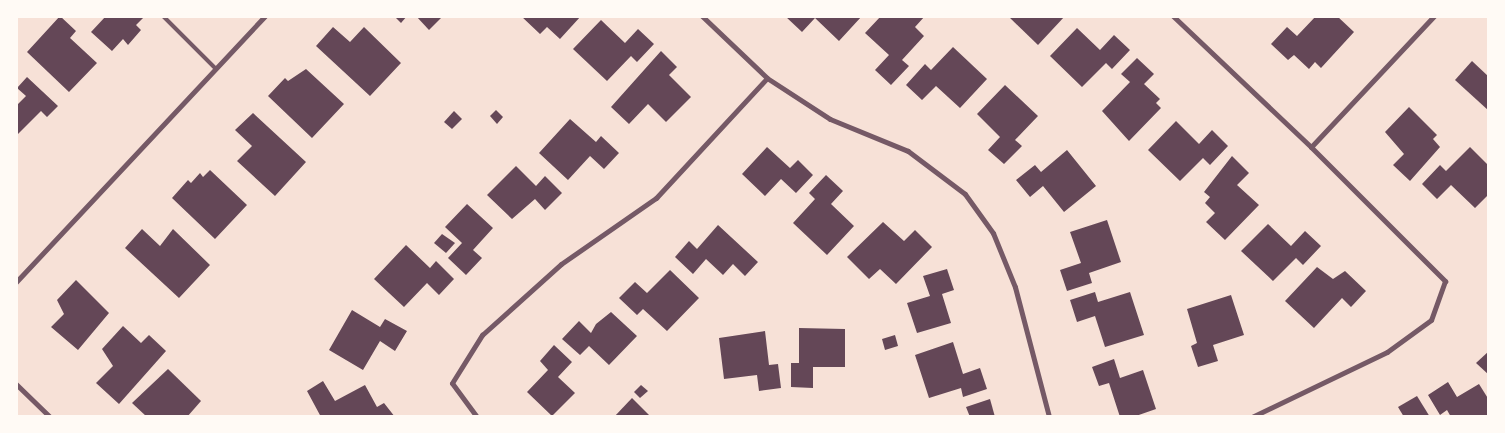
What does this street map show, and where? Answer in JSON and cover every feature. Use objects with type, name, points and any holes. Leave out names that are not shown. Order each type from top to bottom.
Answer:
[{"type":"street","points":[[16,282],[265,16]]},
{"type":"street","points":[[702,16],[768,78],[830,119],[908,151],[965,194],[993,233],[1015,287],[1049,417]]},
{"type":"street","points":[[1173,16],[1311,147],[1445,281],[1431,320],[1386,352],[1252,417]]},
{"type":"street","points":[[1311,147],[1434,16]]},
{"type":"street","points":[[477,417],[452,383],[482,335],[561,264],[656,198],[768,78]]},
{"type":"street","points":[[16,384],[50,417]]},
{"type":"lane","points":[[163,16],[216,69]]},
{"type":"building","points":[[60,16],[76,31],[70,38],[97,63],[69,92],[27,52]]},
{"type":"building","points":[[106,16],[145,16],[136,25],[141,30],[128,45],[123,39],[112,51],[91,32]]},
{"type":"building","points":[[394,16],[407,16],[401,23]]},
{"type":"building","points":[[416,16],[443,16],[429,30]]},
{"type":"building","points":[[521,16],[581,16],[560,39],[547,27],[540,34]]},
{"type":"building","points":[[785,16],[862,16],[839,41],[815,18],[802,32]]},
{"type":"building","points":[[881,16],[925,16],[915,27],[924,36],[902,60],[909,66],[891,85],[875,70],[889,55],[865,33]]},
{"type":"building","points":[[1008,16],[1065,16],[1038,45]]},
{"type":"building","points":[[1316,16],[1337,16],[1354,32],[1321,68],[1315,62],[1309,69],[1294,55],[1288,60],[1271,44],[1287,27],[1297,36]]},
{"type":"building","points":[[601,20],[625,43],[638,29],[654,44],[637,62],[631,56],[607,81],[573,49]]},
{"type":"building","points":[[333,27],[350,42],[364,27],[401,63],[370,96],[316,46]]},
{"type":"building","points":[[1077,28],[1100,50],[1114,35],[1130,50],[1112,69],[1106,63],[1082,87],[1050,56]]},
{"type":"building","points":[[953,47],[987,79],[960,108],[936,86],[922,100],[906,85],[925,64],[931,70]]},
{"type":"building","points":[[661,51],[677,67],[669,75],[691,97],[666,122],[648,104],[629,124],[611,107]]},
{"type":"building","points":[[1137,58],[1154,74],[1144,84],[1160,99],[1156,103],[1161,108],[1129,141],[1102,111],[1130,82],[1121,74]]},
{"type":"building","points":[[1472,61],[1489,77],[1489,111],[1455,80]]},
{"type":"building","points":[[306,69],[344,104],[312,138],[268,96],[285,78],[288,81]]},
{"type":"building","points":[[27,77],[58,106],[47,117],[41,111],[16,136],[16,106],[26,96],[17,88]]},
{"type":"building","points":[[1005,85],[1038,116],[1015,140],[1022,146],[1004,164],[988,150],[1000,137],[977,114]]},
{"type":"building","points":[[1409,107],[1437,135],[1433,139],[1440,147],[1410,181],[1393,165],[1404,154],[1385,132]]},
{"type":"building","points":[[496,110],[503,117],[497,124],[490,116]]},
{"type":"building","points":[[454,111],[462,119],[452,129],[444,122]]},
{"type":"building","points":[[253,113],[306,162],[275,196],[237,161],[252,146],[235,130]]},
{"type":"building","points":[[570,119],[596,142],[601,136],[619,153],[604,169],[590,156],[568,180],[539,153]]},
{"type":"building","points":[[1176,121],[1199,144],[1212,130],[1228,146],[1210,165],[1203,158],[1180,181],[1148,150]]},
{"type":"building","points":[[767,147],[790,168],[798,160],[813,175],[796,193],[781,179],[765,196],[742,174]]},
{"type":"building","points":[[1470,147],[1489,166],[1489,194],[1475,208],[1451,185],[1437,199],[1422,184],[1440,165],[1446,171]]},
{"type":"building","points":[[1067,150],[1096,186],[1064,212],[1043,186],[1030,197],[1016,180],[1035,165],[1041,172]]},
{"type":"building","points":[[1232,156],[1249,173],[1237,185],[1259,205],[1225,240],[1206,222],[1215,213],[1205,203],[1210,197],[1204,192]]},
{"type":"building","points":[[516,166],[536,186],[545,176],[562,193],[545,210],[535,199],[512,219],[487,195]]},
{"type":"building","points":[[210,170],[247,205],[215,239],[172,198],[188,180],[191,183],[200,173],[203,177]]},
{"type":"building","points":[[826,175],[843,191],[831,204],[854,226],[827,255],[793,223],[815,199],[809,193]]},
{"type":"building","points":[[467,204],[493,228],[473,250],[482,258],[466,275],[448,258],[462,243],[445,227]]},
{"type":"building","points":[[1107,220],[1121,262],[1089,273],[1092,283],[1067,291],[1060,270],[1081,263],[1070,232]]},
{"type":"building","points":[[883,222],[904,241],[915,230],[932,247],[896,284],[880,269],[869,279],[847,257]]},
{"type":"building","points":[[1268,224],[1291,246],[1305,231],[1321,246],[1303,265],[1296,258],[1273,281],[1241,251]]},
{"type":"building","points":[[718,225],[758,262],[745,276],[733,264],[723,275],[706,259],[693,274],[675,257],[689,241],[697,249]]},
{"type":"building","points":[[142,229],[160,246],[173,229],[210,265],[179,298],[125,248]]},
{"type":"building","points":[[442,234],[455,243],[446,253],[434,243]]},
{"type":"building","points":[[406,245],[430,268],[436,261],[454,279],[439,295],[427,283],[404,307],[374,279]]},
{"type":"building","points":[[1317,267],[1333,279],[1345,271],[1366,291],[1351,307],[1342,298],[1314,328],[1285,301]]},
{"type":"building","points":[[947,269],[954,290],[942,294],[951,323],[917,333],[907,303],[930,296],[923,276]]},
{"type":"building","points":[[670,270],[699,298],[667,331],[643,309],[637,315],[619,298],[635,282],[647,293]]},
{"type":"building","points":[[76,280],[109,313],[78,350],[51,327],[64,314],[57,300]]},
{"type":"building","points":[[1095,292],[1098,302],[1130,292],[1144,335],[1105,347],[1095,316],[1077,322],[1070,300]]},
{"type":"building","points":[[1231,295],[1244,335],[1213,345],[1218,361],[1198,367],[1191,346],[1197,343],[1187,309]]},
{"type":"building","points":[[352,310],[380,327],[385,319],[407,331],[395,351],[380,341],[363,370],[329,350]]},
{"type":"building","points":[[611,312],[637,336],[609,365],[589,346],[580,355],[562,339],[579,321],[591,333],[596,324]]},
{"type":"building","points":[[123,326],[141,343],[149,335],[166,351],[119,404],[96,383],[113,366],[102,349]]},
{"type":"building","points":[[799,328],[845,329],[845,367],[813,367],[813,388],[791,387],[791,363],[799,363]]},
{"type":"building","points":[[765,331],[769,365],[778,364],[781,388],[759,391],[757,375],[724,379],[719,338]]},
{"type":"building","points":[[895,335],[898,346],[885,350],[882,339]]},
{"type":"building","points":[[953,342],[963,374],[980,368],[987,389],[963,397],[961,388],[929,398],[915,355]]},
{"type":"building","points":[[554,345],[572,362],[558,377],[575,393],[552,416],[527,392],[548,370],[540,361]]},
{"type":"building","points":[[1489,351],[1489,375],[1476,363]]},
{"type":"building","points":[[1114,359],[1120,378],[1143,370],[1156,409],[1133,417],[1120,417],[1109,383],[1099,386],[1092,367]]},
{"type":"building","points":[[168,369],[201,401],[187,417],[147,417],[132,403]]},
{"type":"building","points":[[323,381],[335,401],[365,385],[377,407],[384,403],[395,417],[321,417],[307,391]]},
{"type":"building","points":[[1448,382],[1457,397],[1479,384],[1489,400],[1489,417],[1451,417],[1447,410],[1440,415],[1428,395]]},
{"type":"building","points":[[641,385],[648,391],[640,398],[634,392]]},
{"type":"building","points":[[1417,396],[1430,417],[1404,417],[1398,407]]},
{"type":"building","points":[[632,398],[651,417],[614,417]]},
{"type":"building","points":[[990,399],[995,417],[970,417],[966,407]]}]
